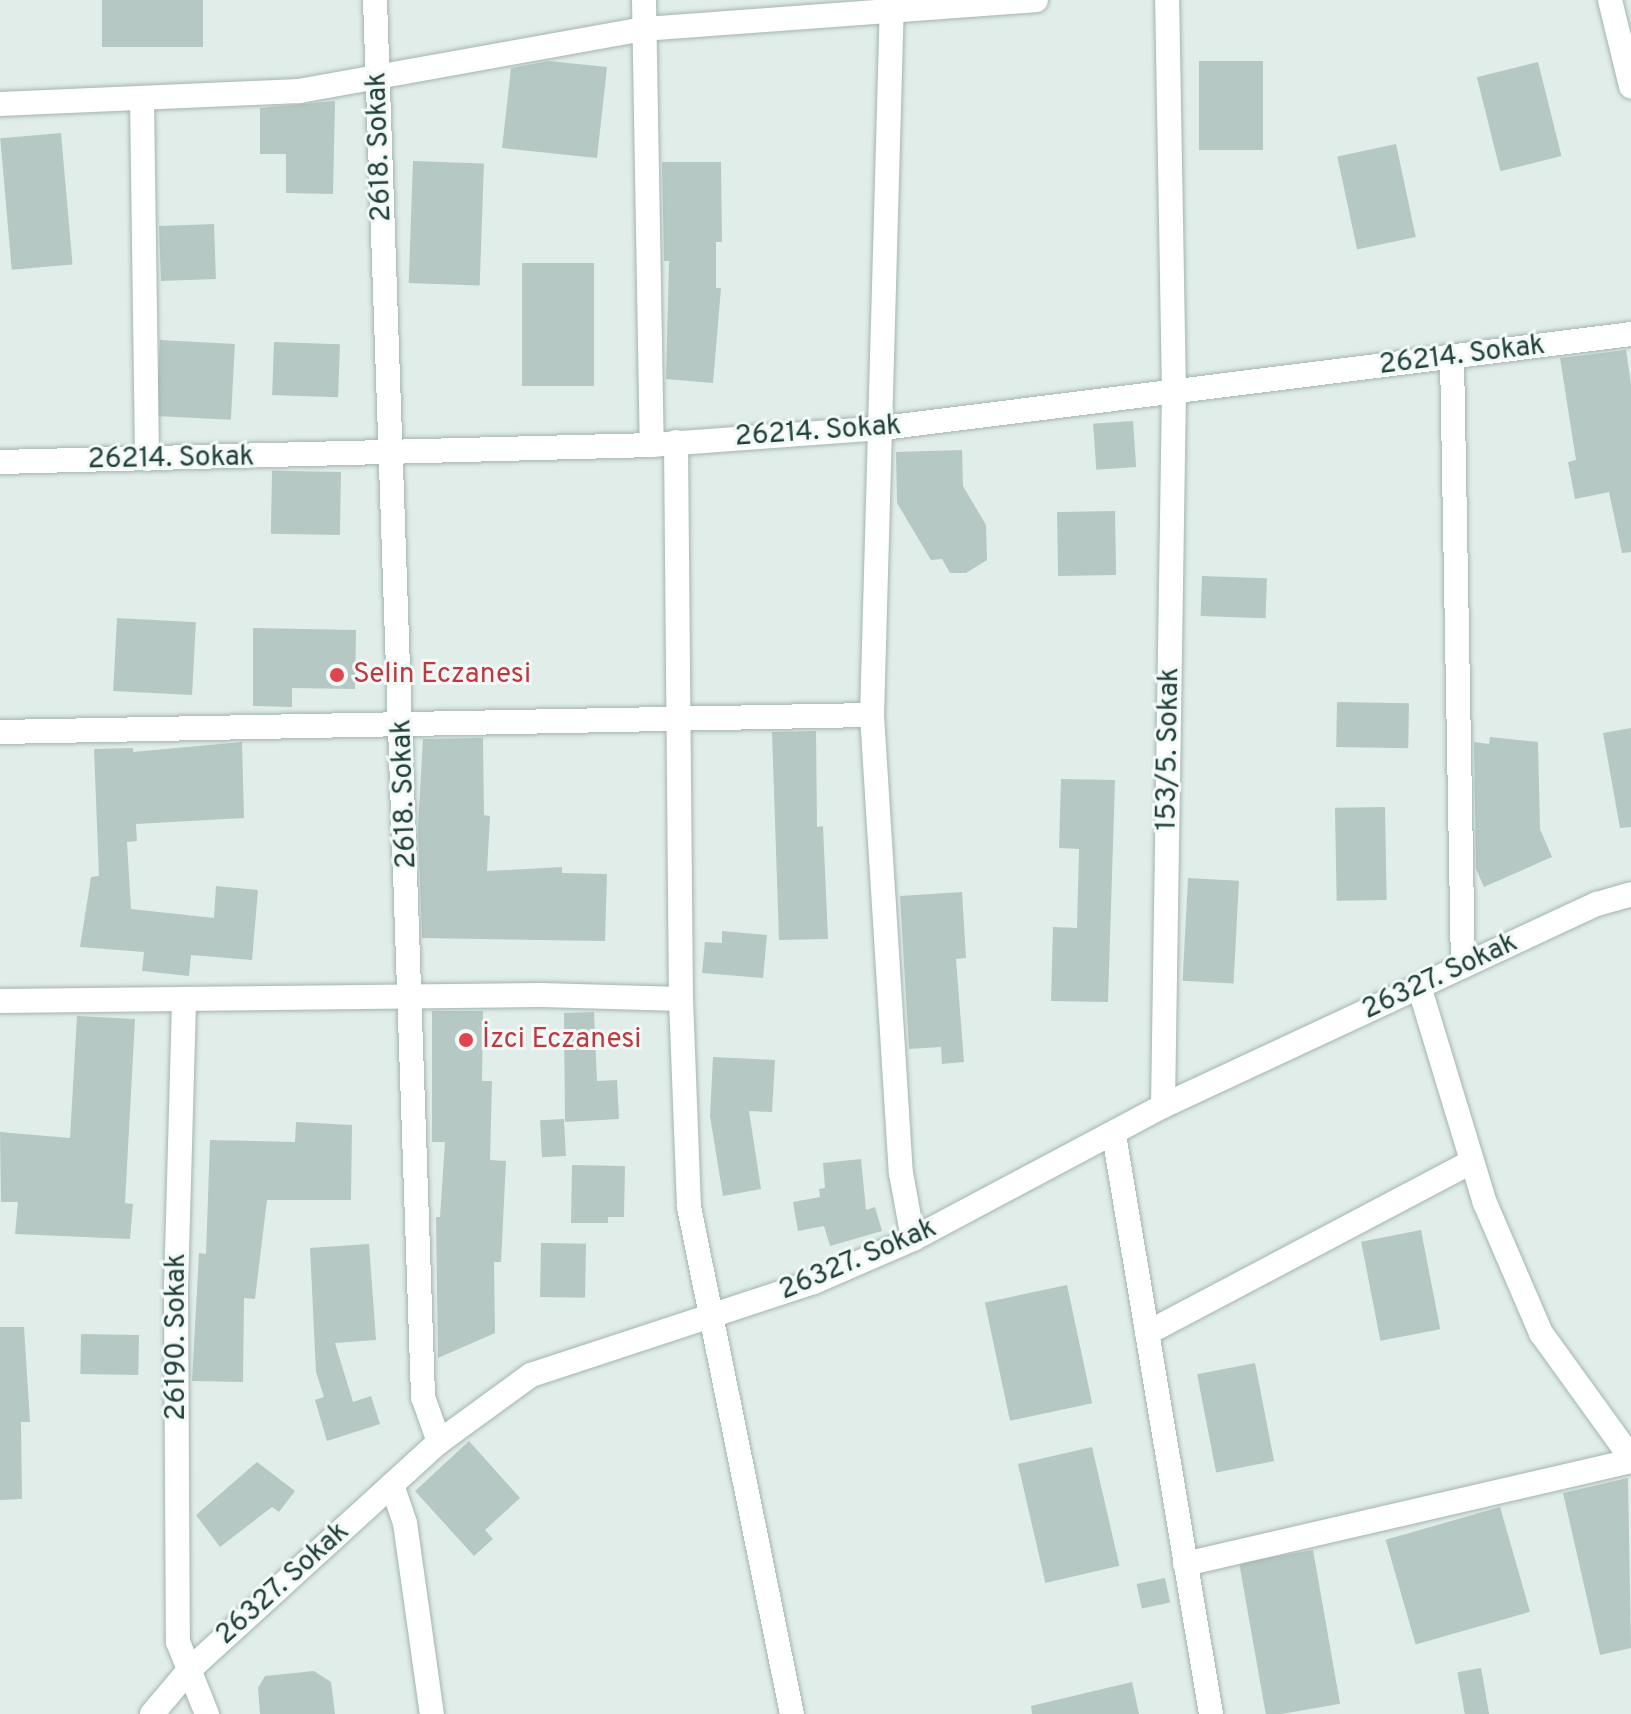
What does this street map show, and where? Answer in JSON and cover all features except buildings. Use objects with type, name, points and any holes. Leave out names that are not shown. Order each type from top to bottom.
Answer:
[{"type":"street","name":"2618. Sokak","points":[[375,0],[388,455],[413,996],[423,1397],[439,1442]]},
{"type":"street","points":[[644,0],[678,715],[681,999],[689,1207],[792,1714]]},
{"type":"street","points":[[0,104],[299,91],[644,29],[892,7],[1036,0]]},
{"type":"street","name":"153/5. Sokak","points":[[1163,1106],[1174,393],[1167,0]]},
{"type":"street","points":[[1610,0],[1631,86]]},
{"type":"street","points":[[892,7],[883,428],[872,715],[901,1173],[913,1239]]},
{"type":"street","points":[[142,99],[147,459]]},
{"type":"street","name":"26214. Sokak","points":[[0,462],[388,455],[664,444],[883,428],[1631,334]]},
{"type":"street","points":[[1452,357],[1463,966]]},
{"type":"street","points":[[0,732],[678,715],[872,715]]},
{"type":"street","name":"26327. Sokak","points":[[152,1714],[189,1670],[439,1442],[531,1375],[710,1319],[814,1282],[913,1239],[1114,1135],[1163,1106],[1597,904],[1631,894]]},
{"type":"street","points":[[1185,1564],[1631,1460],[1541,1333],[1485,1203],[1419,986]]},
{"type":"street","points":[[0,1001],[184,1002],[413,996],[681,999]]},
{"type":"street","name":"26190. Sokak","points":[[184,1002],[176,1285],[178,1626],[189,1670],[207,1714]]},
{"type":"street","points":[[1114,1135],[1211,1714]]},
{"type":"street","points":[[1147,1333],[1472,1162]]},
{"type":"street","points":[[392,1485],[405,1523],[432,1714]]},
{"type":"place","name":"Selin Eczanesi","points":[[337,675]]},
{"type":"place","name":"İzci Eczanesi","points":[[466,1040]]}]
